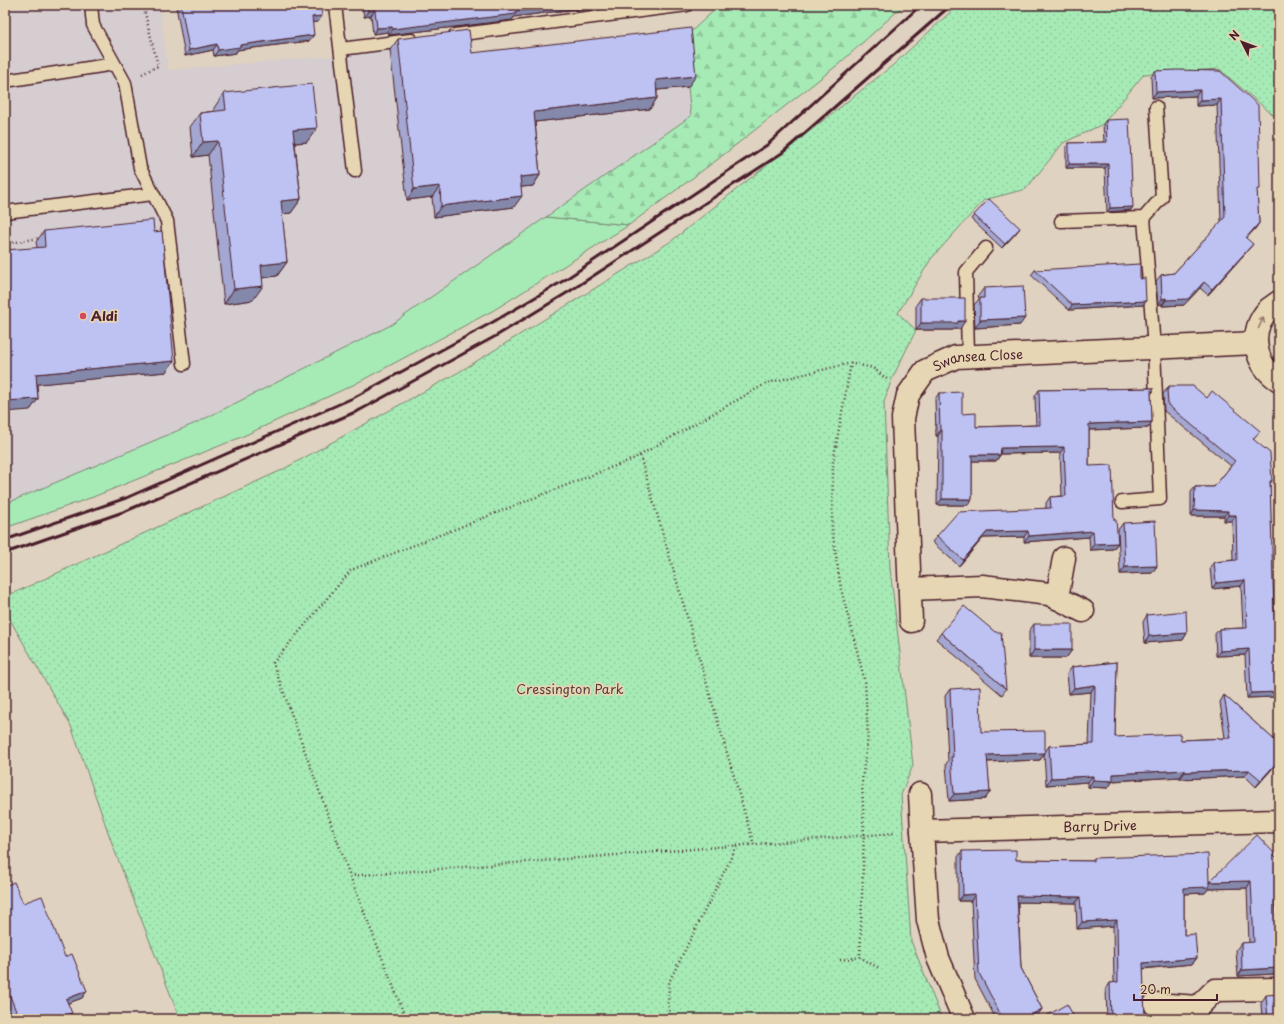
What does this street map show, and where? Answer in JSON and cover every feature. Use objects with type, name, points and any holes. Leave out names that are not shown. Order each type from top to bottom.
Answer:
[{"type":"street","points":[[1279,302],[1268,310],[1259,325],[1256,343],[1260,360],[1270,375],[1279,380]]},
{"type":"street","name":"Swansea Close","points":[[911,621],[903,418],[908,395],[925,371],[956,357],[1256,343]]},
{"type":"street","points":[[1057,598],[1064,558]]},
{"type":"street","points":[[910,589],[982,586],[1049,594],[1083,611]]},
{"type":"street","points":[[920,794],[928,920],[938,958],[964,1019]]},
{"type":"street","name":"Barry Drive","points":[[922,831],[1279,821]]},
{"type":"street","points":[[1155,1004],[1198,1007],[1215,990],[1279,988]]},
{"type":"lane","points":[[91,5],[93,25],[125,83],[140,168],[167,221],[184,364]]},
{"type":"lane","points":[[335,5],[355,171]]},
{"type":"lane","points":[[443,36],[687,5]]},
{"type":"lane","points":[[340,50],[419,39]]},
{"type":"lane","points":[[5,81],[114,64]]},
{"type":"lane","points":[[1122,502],[1160,499],[1154,348],[1144,218],[1162,197],[1156,107]]},
{"type":"lane","points":[[5,212],[153,194]]},
{"type":"lane","points":[[1061,221],[1144,218]]},
{"type":"lane","points":[[968,356],[966,272],[986,248]]},
{"type":"path","points":[[125,83],[158,66],[143,5]]},
{"type":"path","points":[[5,244],[44,238]]},
{"type":"path","points":[[851,363],[833,462],[832,530],[841,589],[865,682],[868,736],[862,782],[864,836],[860,957]]},
{"type":"path","points":[[406,1019],[350,876],[273,663],[352,570],[633,459],[767,383],[851,363],[873,368],[908,395]]},
{"type":"path","points":[[640,455],[754,844]]},
{"type":"path","points":[[350,876],[922,831]]},
{"type":"path","points":[[672,1019],[668,1004],[669,982],[737,846]]},
{"type":"path","points":[[840,960],[860,957],[880,969]]},
{"type":"shaded area","points":[[47,5],[159,5],[168,70],[390,51],[393,72],[688,87],[691,116],[391,325],[198,422],[5,504],[5,10]]},
{"type":"green space","points":[[720,5],[904,5],[840,63],[718,159],[629,225],[546,217],[691,116],[683,39]]},
{"type":"green space","name":"Cressington Park","points":[[958,5],[1279,5],[1279,120],[1219,69],[1144,74],[1103,124],[1063,143],[1026,189],[984,200],[931,259],[898,313],[916,330],[891,381],[884,402],[890,568],[913,765],[901,795],[911,941],[942,1019],[180,1019],[114,849],[71,726],[5,611],[5,597],[282,470],[459,372],[670,242],[892,66]]},
{"type":"green space","points":[[546,217],[629,225],[494,310],[353,385],[239,438],[93,497],[5,528],[5,504],[198,422],[391,325]]},
{"type":"building","points":[[181,5],[321,5],[322,16],[312,17],[314,35],[240,45],[240,47],[218,50],[217,44],[189,50]]},
{"type":"building","points":[[367,5],[561,5],[516,11],[516,14],[393,29],[392,27],[377,28],[375,10],[368,11]]},
{"type":"building","points":[[691,28],[696,76],[656,80],[657,98],[534,112],[540,175],[520,177],[522,196],[441,206],[440,186],[414,189],[398,39],[469,30],[472,53]]},
{"type":"building","points":[[1155,71],[1220,71],[1258,105],[1260,189],[1257,189],[1259,223],[1246,238],[1253,244],[1212,289],[1204,282],[1188,299],[1166,300],[1166,298],[1162,299],[1161,275],[1174,273],[1225,217],[1221,99],[1200,100],[1200,90],[1156,92]]},
{"type":"building","points":[[312,84],[317,128],[293,130],[301,199],[281,201],[287,262],[261,265],[263,286],[234,289],[218,141],[203,142],[200,113],[226,110],[224,93]]},
{"type":"building","points":[[1129,119],[1133,207],[1110,208],[1108,164],[1069,164],[1069,143],[1107,142],[1106,120]]},
{"type":"building","points":[[989,199],[1020,228],[1005,244],[974,215]]},
{"type":"building","name":"Aldi","points":[[153,220],[154,232],[162,231],[174,361],[36,374],[38,399],[5,401],[5,250],[45,247],[44,231]]},
{"type":"building","points":[[1140,264],[1140,279],[1145,278],[1146,301],[1072,305],[1035,270]]},
{"type":"building","points":[[1023,286],[1025,318],[980,320],[980,298],[984,298],[984,288]]},
{"type":"building","points":[[921,298],[965,298],[965,321],[958,321],[958,323],[921,323]]},
{"type":"building","points":[[1169,386],[1193,386],[1207,398],[1212,391],[1260,431],[1253,439],[1270,453],[1272,481],[1270,481],[1273,582],[1276,650],[1278,650],[1279,692],[1251,693],[1249,649],[1220,651],[1219,629],[1247,628],[1245,580],[1216,583],[1214,562],[1237,560],[1236,515],[1228,515],[1228,511],[1194,510],[1195,487],[1214,487],[1235,461],[1168,405],[1167,389],[1169,389]]},
{"type":"building","points":[[1153,388],[1153,392],[1151,390],[1152,422],[1089,424],[1089,466],[1112,465],[1114,520],[1116,520],[1118,543],[1094,544],[1093,531],[1029,536],[1028,531],[987,532],[963,560],[937,536],[958,512],[1051,508],[1050,497],[1066,496],[1064,447],[1001,448],[1000,455],[972,455],[972,499],[942,499],[942,430],[940,430],[939,393],[962,392],[962,414],[976,413],[976,427],[1040,425],[1039,390]]},
{"type":"building","points":[[1155,521],[1157,566],[1125,567],[1123,523]]},
{"type":"building","points":[[964,606],[995,632],[1001,632],[1006,689],[941,633]]},
{"type":"building","points":[[1186,611],[1187,633],[1149,636],[1147,615]]},
{"type":"building","points":[[1034,624],[1072,624],[1072,650],[1034,650]]},
{"type":"building","points":[[1117,662],[1115,737],[1180,734],[1181,740],[1231,738],[1224,695],[1279,744],[1279,760],[1261,780],[1249,770],[1185,772],[1185,770],[1113,774],[1113,781],[1093,780],[1093,776],[1051,778],[1049,746],[1094,744],[1095,685],[1074,688],[1072,667]]},
{"type":"building","points":[[980,687],[981,732],[1045,731],[1045,753],[987,755],[990,792],[954,794],[951,757],[953,757],[950,689]]},
{"type":"building","points":[[5,809],[8,817],[5,818]]},
{"type":"building","points":[[1257,835],[1275,854],[1274,855],[1279,860],[1279,896],[1275,900],[1278,968],[1242,970],[1241,943],[1254,942],[1251,881],[1209,882]]},
{"type":"building","points":[[1016,850],[1016,860],[1094,861],[1094,858],[1208,854],[1209,887],[1184,888],[1184,935],[1195,934],[1197,958],[1143,963],[1145,1019],[1111,1019],[1110,983],[1118,982],[1117,920],[1082,922],[1080,897],[1017,896],[1021,968],[1042,1009],[1023,1019],[1003,1019],[979,973],[975,894],[963,895],[962,851]]},
{"type":"building","points":[[14,882],[23,903],[42,896],[65,957],[72,954],[87,991],[66,999],[72,1013],[63,1016],[64,1019],[19,1019],[5,983],[5,886]]},
{"type":"building","points":[[1279,994],[1279,1019],[1268,1019],[1266,995]]},
{"type":"building","points":[[1067,1004],[1075,1019],[1050,1019],[1048,1015]]},
{"type":"railway","points":[[5,540],[126,498],[353,398],[493,322],[563,281],[767,145],[921,5]]},
{"type":"railway","points":[[5,553],[126,511],[360,410],[496,336],[570,291],[782,153],[951,5]]},
{"type":"place","name":"Aldi","points":[[83,316]]}]
